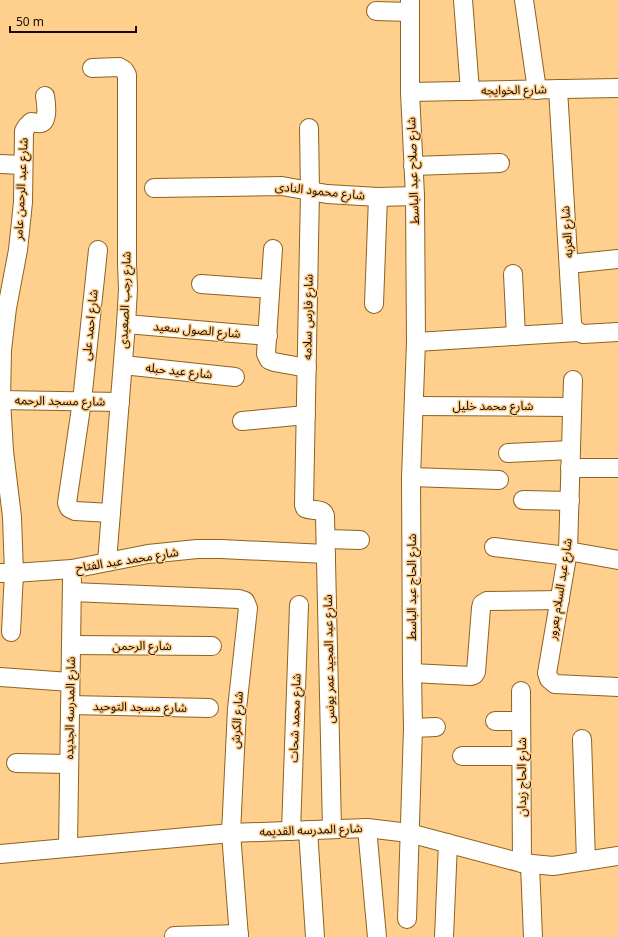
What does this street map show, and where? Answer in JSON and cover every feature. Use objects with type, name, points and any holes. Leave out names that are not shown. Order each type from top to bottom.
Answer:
[{"type":"street","points":[[463,0],[470,91]]},
{"type":"street","points":[[524,0],[537,90]]},
{"type":"street","points":[[376,11],[410,6]]},
{"type":"street","name":"شارع صلاح عبد الباسط","points":[[410,6],[410,92],[415,196],[416,342]]},
{"type":"street","name":"شارع رجب الصعيدى","points":[[92,68],[119,67],[124,70],[127,75],[128,289],[107,562]]},
{"type":"street","name":"شارع الخوايجه","points":[[410,92],[618,88]]},
{"type":"street","name":"شارع العزبه","points":[[558,89],[572,323],[578,332]]},
{"type":"street","name":"شارع عبد الرحمن عامر","points":[[11,632],[7,573],[12,517],[4,451],[0,400],[2,350],[7,308],[18,250],[23,202],[24,131],[31,122],[41,123],[45,120],[45,96]]},
{"type":"street","name":"شارع فارس سلامه","points":[[304,505],[310,191],[309,128]]},
{"type":"street","points":[[413,166],[500,163]]},
{"type":"street","points":[[0,164],[23,165]]},
{"type":"street","name":"شارع محمود النادى","points":[[154,188],[282,186],[327,194],[378,197],[415,196]]},
{"type":"street","points":[[374,304],[378,197]]},
{"type":"street","points":[[272,249],[266,354],[269,360],[274,362],[307,368]]},
{"type":"street","name":"شارع احمد على","points":[[98,250],[82,401],[68,503],[69,508],[75,512],[111,513]]},
{"type":"street","points":[[569,264],[618,259]]},
{"type":"street","points":[[513,274],[516,336]]},
{"type":"street","points":[[201,284],[270,289]]},
{"type":"street","name":"شارع الصول سعيد","points":[[126,324],[268,336]]},
{"type":"street","points":[[416,342],[578,332],[583,334],[618,332]]},
{"type":"street","name":"شارع الحاج عبد الباسط","points":[[407,919],[413,728],[411,477],[416,342]]},
{"type":"street","name":"شارع عيد حبله","points":[[123,365],[235,377]]},
{"type":"street","name":"شارع عبد السلام بعرور","points":[[573,380],[568,554],[547,673],[549,679],[555,684],[618,687]]},
{"type":"street","name":"شارع مسجد الرحمه","points":[[0,400],[120,402]]},
{"type":"street","name":"شارع محمد خليل","points":[[414,406],[572,407]]},
{"type":"street","points":[[242,420],[306,415]]},
{"type":"street","points":[[508,452],[571,450]]},
{"type":"street","points":[[570,468],[618,468]]},
{"type":"street","points":[[411,477],[499,480]]},
{"type":"street","points":[[523,500],[570,501]]},
{"type":"street","name":"شارع عبد المجيد عمر يونس","points":[[304,505],[308,510],[322,510],[325,512],[326,516],[332,829]]},
{"type":"street","name":"شارع محمد عبد الفتاح","points":[[7,573],[72,569],[148,554],[197,549],[326,546],[360,540]]},
{"type":"street","points":[[494,547],[618,560]]},
{"type":"street","name":"شارع المدرسه الجديده","points":[[68,847],[72,569]]},
{"type":"street","name":"شارع محمد عبد الفتاح","points":[[72,592],[239,599],[245,601],[248,608]]},
{"type":"street","points":[[412,673],[474,675],[476,672],[482,604],[487,601],[560,600]]},
{"type":"street","name":"شارع محمد شحات","points":[[299,605],[300,830],[315,937]]},
{"type":"street","name":"شارع الكرش","points":[[239,935],[231,833],[237,709],[248,608]]},
{"type":"street","name":"شارع الرحمن","points":[[71,645],[212,646]]},
{"type":"street","points":[[0,677],[70,682]]},
{"type":"street","name":"شارع الحاج زيدان","points":[[521,691],[526,864],[533,937]]},
{"type":"street","name":"شارع مسجد التوحيد","points":[[70,705],[209,708]]},
{"type":"street","points":[[495,721],[521,721]]},
{"type":"street","points":[[413,728],[436,727]]},
{"type":"street","points":[[582,739],[586,861]]},
{"type":"street","points":[[462,756],[522,756]]},
{"type":"street","points":[[16,763],[69,764]]},
{"type":"street","points":[[366,828],[377,937]]},
{"type":"street","name":"شارع المدرسه القديمه","points":[[0,854],[231,833],[366,828],[409,833],[526,864],[553,866],[618,856]]},
{"type":"street","points":[[444,937],[448,843]]},
{"type":"street","points":[[174,936],[239,935]]}]
